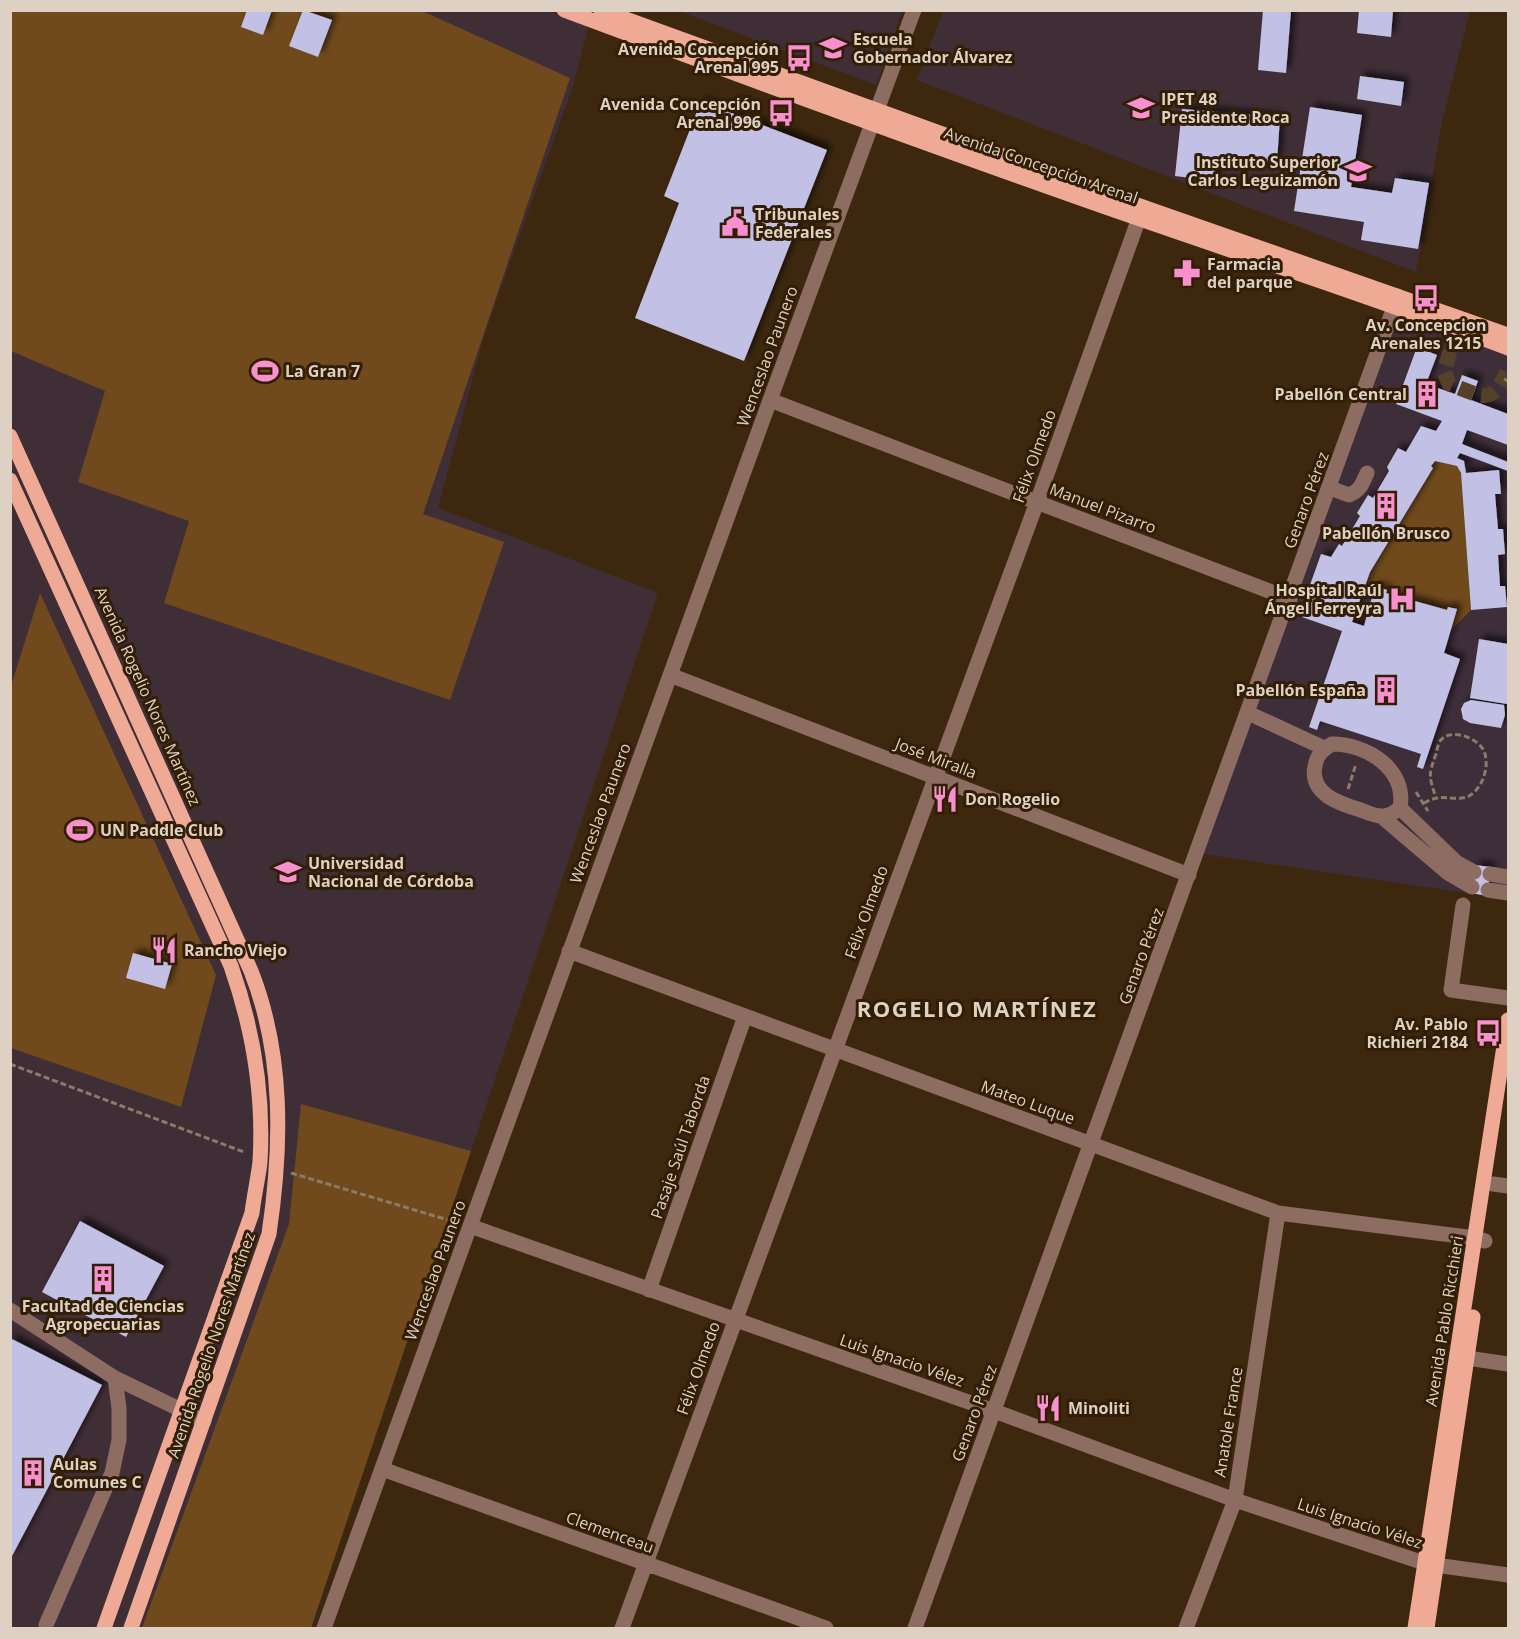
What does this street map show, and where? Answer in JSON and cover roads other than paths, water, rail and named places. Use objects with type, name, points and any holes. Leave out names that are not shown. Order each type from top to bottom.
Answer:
[{"type":"main road","name":"Avenida Concepción Arenal","points":[[564,10],[874,117],[1141,213],[1397,301],[1509,335]]},
{"type":"main road","name":"Avenida Concepción Arenal","points":[[601,10],[874,117]]},
{"type":"main road","name":"Avenida Concepción Arenal","points":[[1397,301],[1509,348]]},
{"type":"main road","name":"Avenida Rogelio Nores Martínez","points":[[10,436],[259,991],[270,1033],[275,1069],[277,1169],[269,1234],[131,1629]]},
{"type":"main road","name":"Avenida Rogelio Nores Martínez","points":[[10,480],[231,966],[240,993],[255,1058],[259,1087],[260,1162],[252,1213],[104,1629]]},
{"type":"main road","name":"Avenida Pablo Ricchieri","points":[[1427,1629],[1430,1564],[1480,1239],[1509,1020]]},
{"type":"main road","name":"Avenida Pablo Ricchieri","points":[[1415,1629],[1430,1564],[1467,1358],[1480,1239],[1501,1185],[1509,1085]]},
{"type":"street","name":"Wenceslao Paunero","points":[[324,1629],[914,10]]},
{"type":"street","name":"Félix Olmedo","points":[[622,1629],[1037,502],[1141,213]]},
{"type":"street","name":"Genaro Pérez","points":[[915,1629],[1397,301]]},
{"type":"street","name":"Manuel Pizarro","points":[[770,400],[1290,599]]},
{"type":"street","points":[[1330,488],[1349,495],[1361,488],[1367,473]]},
{"type":"street","name":"José Miralla","points":[[670,675],[1190,874]]},
{"type":"street","points":[[1248,713],[1324,748]]},
{"type":"street","points":[[1332,744],[1341,744],[1376,756],[1389,769],[1401,787],[1400,808],[1473,880],[1449,873],[1381,816],[1345,806],[1325,795],[1316,783],[1314,771],[1317,758],[1324,748],[1332,744]]},
{"type":"street","points":[[1381,816],[1392,814],[1400,808]]},
{"type":"street","points":[[1490,874],[1509,878]]},
{"type":"street","points":[[1488,890],[1509,893]]},
{"type":"street","points":[[1463,905],[1451,990],[1509,998]]},
{"type":"street","name":"Mateo Luque","points":[[570,951],[1278,1213],[1480,1239]]},
{"type":"street","name":"Pasaje Saúl Taborda","points":[[649,1290],[746,1016]]},
{"type":"street","name":"Anatole France","points":[[1186,1629],[1235,1500],[1278,1213]]},
{"type":"street","name":"Luis Ignacio Vélez","points":[[470,1226],[994,1411],[1235,1500],[1430,1564],[1509,1575]]},
{"type":"street","points":[[10,1310],[115,1378],[204,1421]]},
{"type":"street","points":[[1467,1358],[1509,1364]]},
{"type":"street","points":[[46,1625],[112,1473],[119,1440],[119,1408],[115,1378]]},
{"type":"street","name":"Clemenceau","points":[[382,1469],[826,1629]]},
{"type":"tunnel","points":[[1457,329],[1444,371],[1449,384],[1486,396],[1497,389],[1508,368]]},
{"type":"place","name":"Escuela Gobernador Álvarez","points":[[833,48]]},
{"type":"place","name":"Avenida Concepción Arenal 995","points":[[799,58]]},
{"type":"place","name":"IPET 48 Presidente Roca","points":[[1141,108]]},
{"type":"place","name":"Avenida Concepción Arenal 996","points":[[781,113]]},
{"type":"place","name":"Instituto Superior Carlos Leguizamón","points":[[1358,171]]},
{"type":"place","name":"Tribunales Federales","points":[[735,223]]},
{"type":"place","name":"Farmacia del parque","points":[[1187,273]]},
{"type":"place","name":"Av. Concepcion Arenales 1215","points":[[1426,298]]},
{"type":"place","name":"La Gran 7","points":[[265,371]]},
{"type":"place","name":"Pabellón Central","points":[[1427,394]]},
{"type":"place","name":"Pabellón Brusco","points":[[1386,506]]},
{"type":"place","name":"Hospital Raúl Ángel Ferreyra","points":[[1402,599]]},
{"type":"place","name":"Pabellón España","points":[[1386,690]]},
{"type":"place","name":"Don Rogelio","points":[[945,799]]},
{"type":"place","name":"UN Paddle Club","points":[[80,830]]},
{"type":"place","name":"Universidad Nacional de Córdoba","points":[[288,872]]},
{"type":"place","name":"Rancho Viejo","points":[[164,950]]},
{"type":"place","name":"Av. Pablo Richieri 2184","points":[[1488,1033]]},
{"type":"place","name":"Facultad de Ciencias Agropecuarias","points":[[103,1279]]},
{"type":"place","name":"Minoliti","points":[[1048,1408]]},
{"type":"place","name":"Aulas Comunes C","points":[[33,1473]]},
{"type":"district","name":"ROGELIO MARTÍNEZ","points":[[977,1008]]}]
